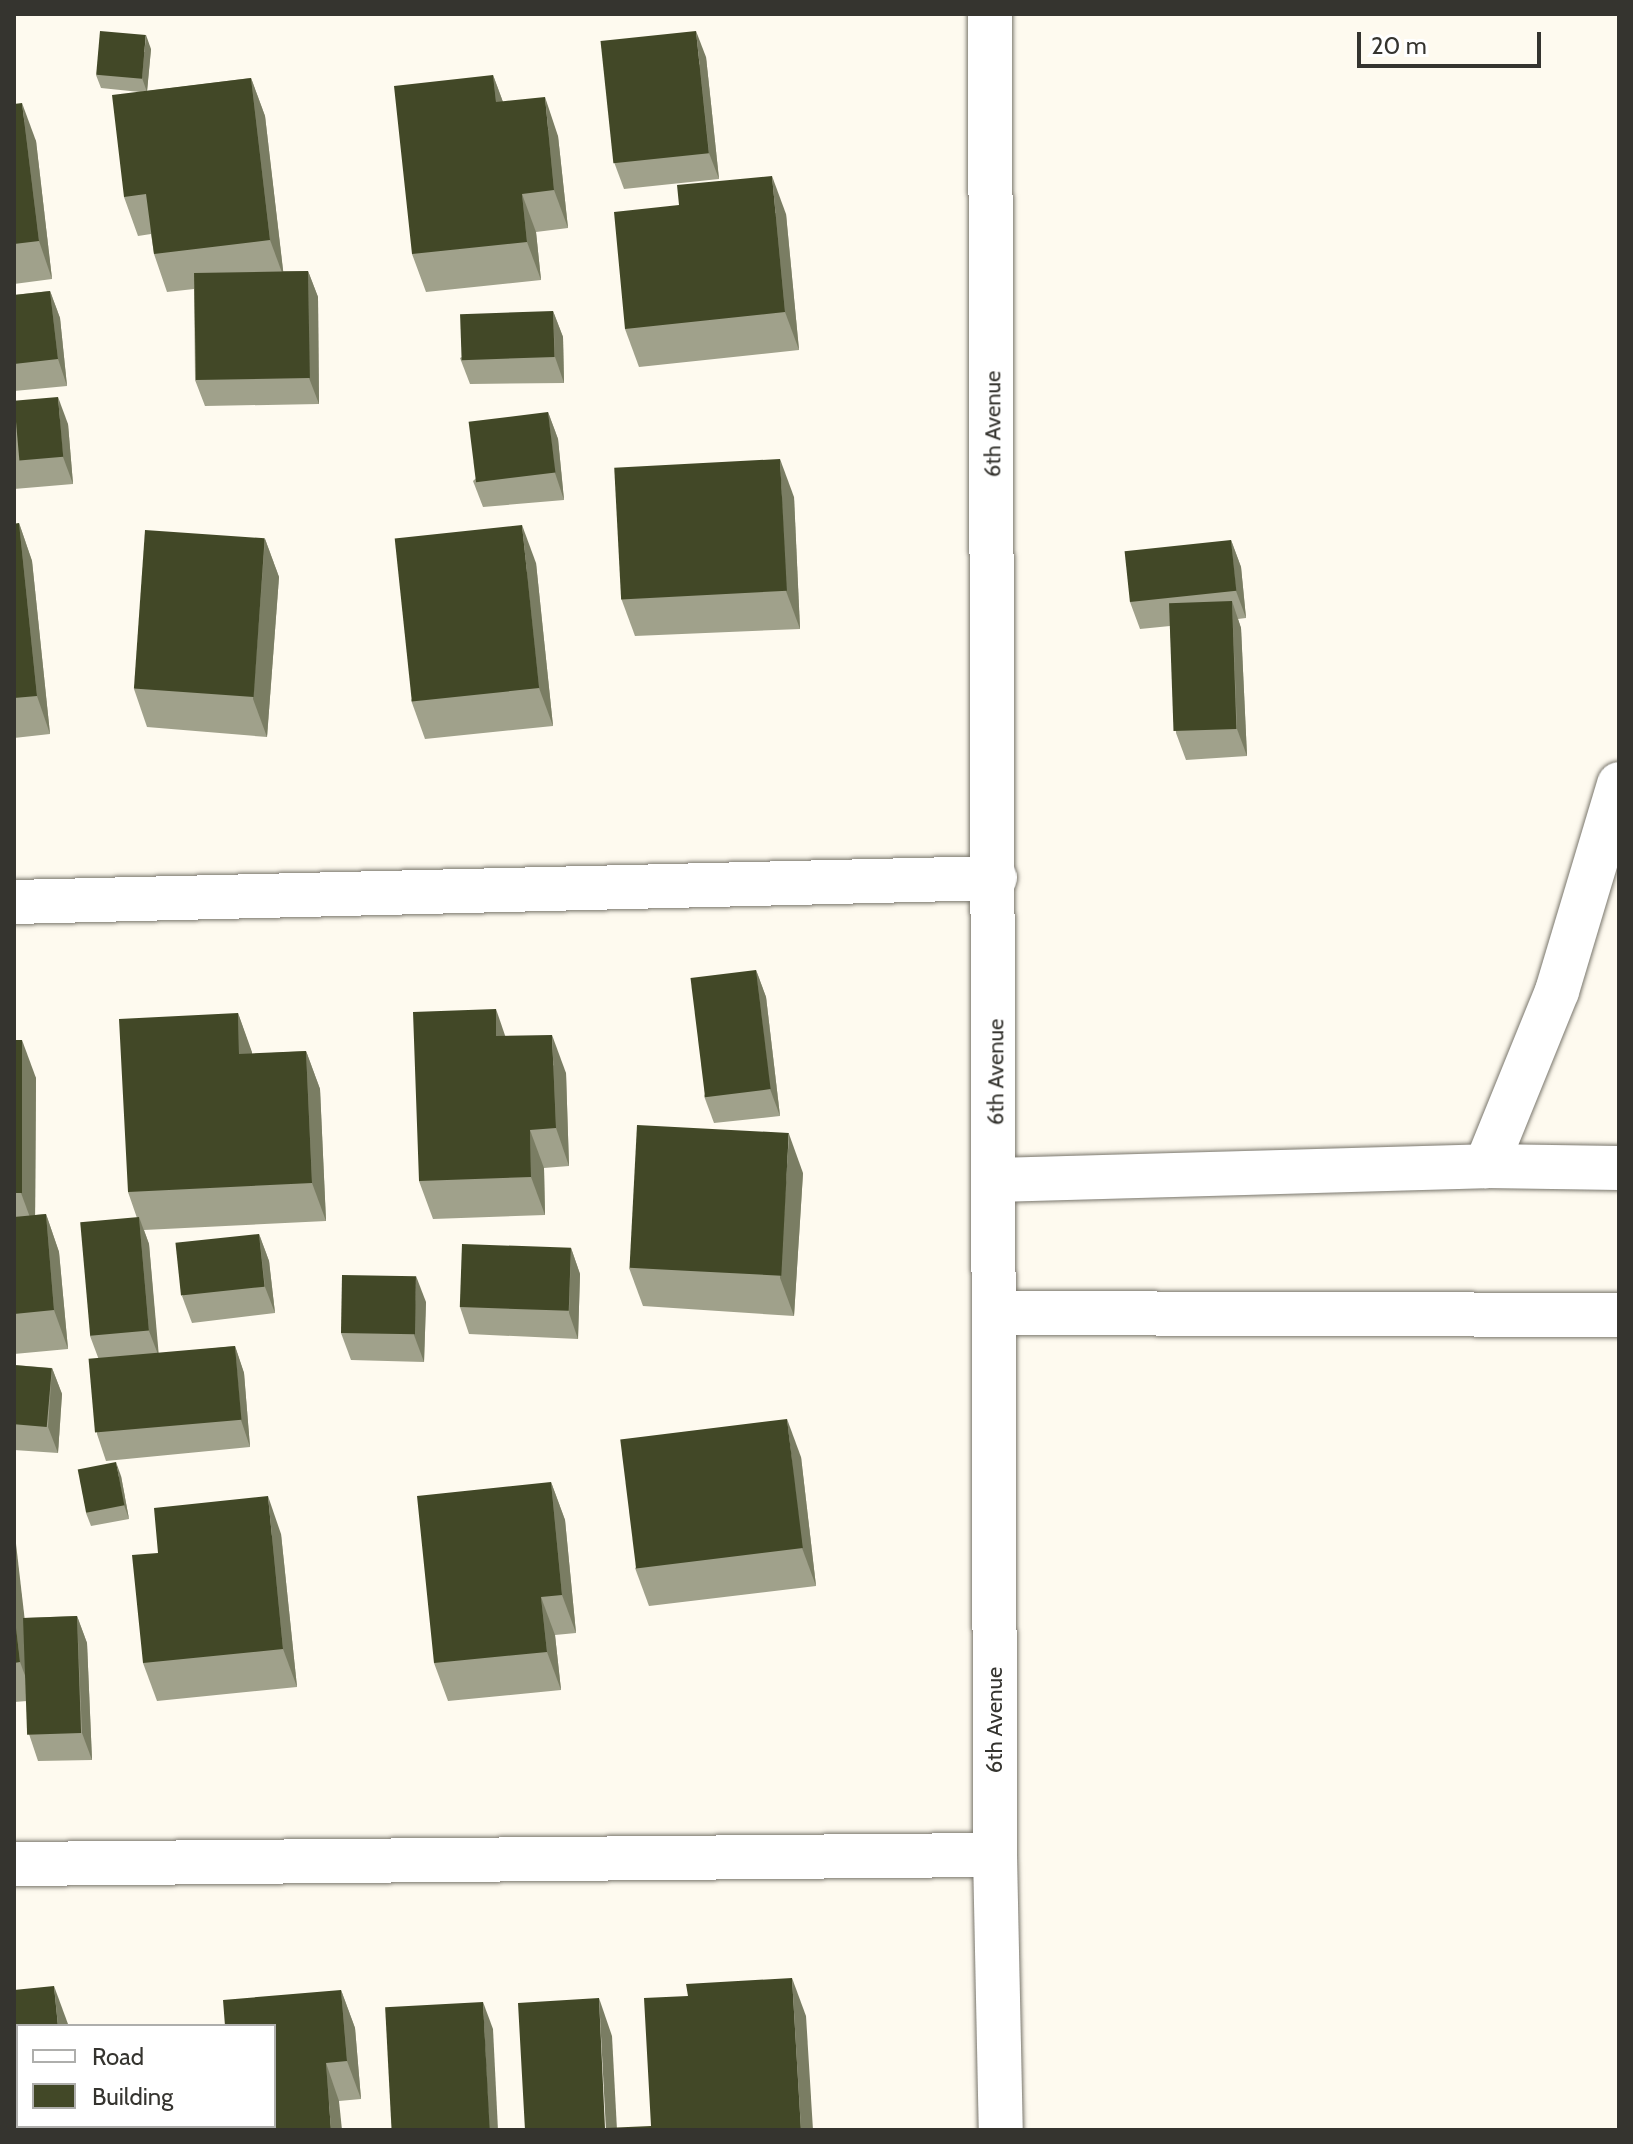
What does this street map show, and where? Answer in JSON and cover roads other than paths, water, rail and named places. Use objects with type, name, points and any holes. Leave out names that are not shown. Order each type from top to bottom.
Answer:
[{"type":"main road","name":"6th Avenue","points":[[990,14],[996,1180],[995,1855],[1001,2130]]},
{"type":"main road","points":[[1486,1166],[1557,991],[1619,784]]},
{"type":"main road","points":[[14,902],[995,878]]},
{"type":"main road","points":[[996,1180],[1486,1166],[1619,1168]]},
{"type":"main road","points":[[995,1313],[1619,1315]]},
{"type":"main road","points":[[14,1864],[995,1855]]}]
